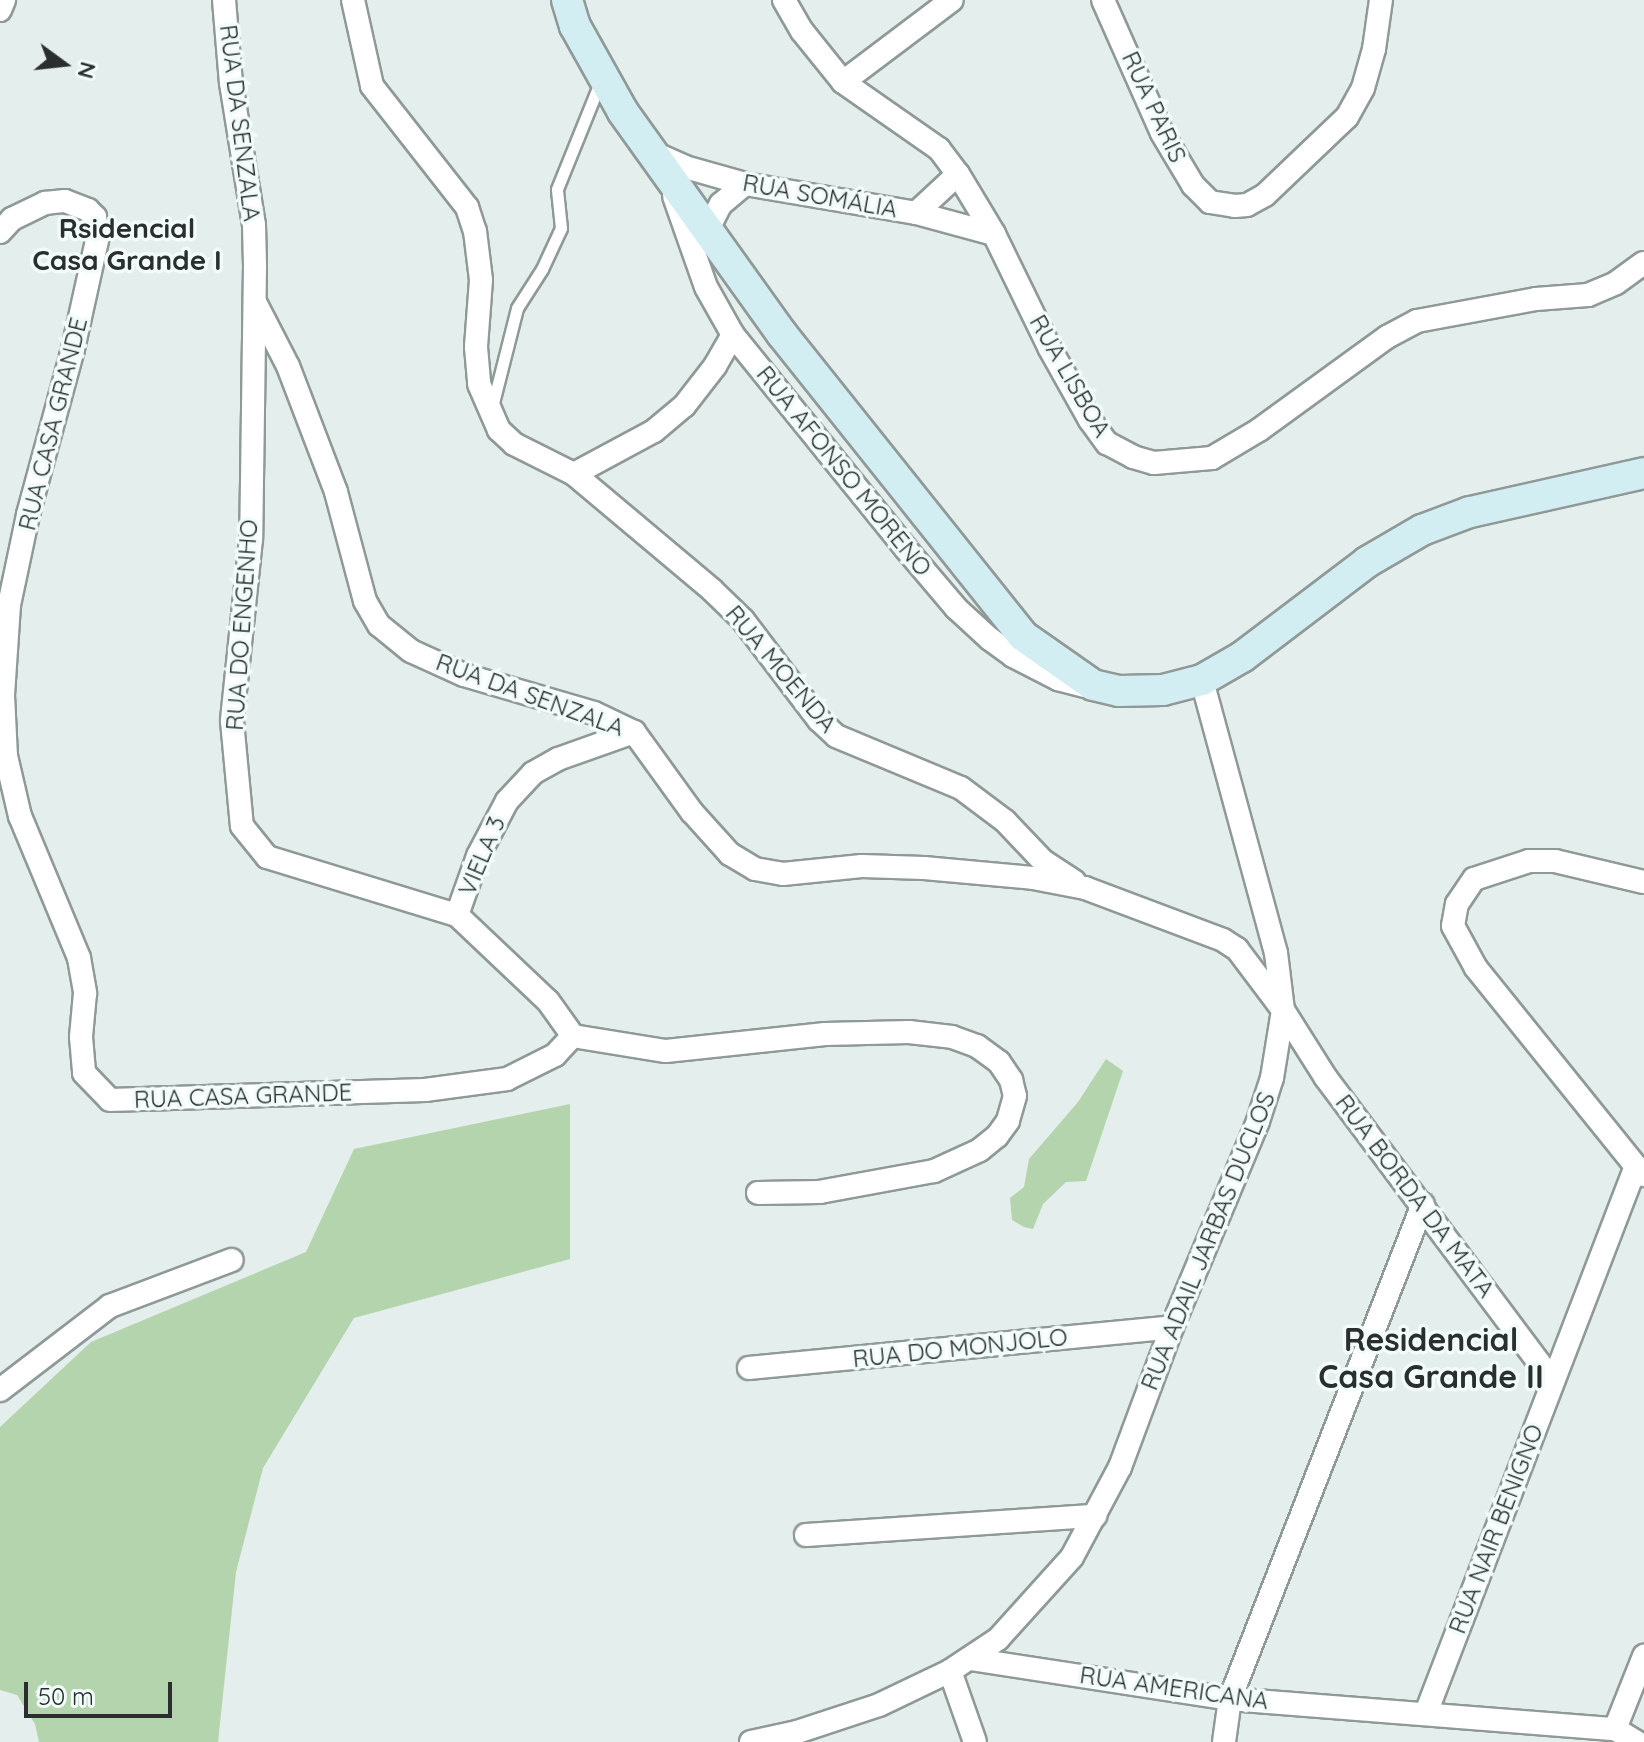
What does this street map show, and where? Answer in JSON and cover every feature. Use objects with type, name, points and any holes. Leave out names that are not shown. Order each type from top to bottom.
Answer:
[{"type":"main road","name":"RUA AFONSO MORENO","points":[[567,0],[575,26],[649,151],[782,334],[1023,636],[1054,661],[1093,685],[1119,691],[1163,690],[1202,680],[1242,657],[1367,562],[1422,530],[1470,512],[1644,473]]},
{"type":"street","points":[[0,10],[4,0]]},
{"type":"street","name":"RUA DA SENZALA","points":[[224,0],[231,83],[254,225],[256,304],[288,366],[336,492],[365,601],[379,625],[411,651],[464,675],[594,713],[634,732],[692,812],[730,854],[755,869],[783,874],[862,866],[924,868],[1033,878],[1085,888],[1223,940],[1237,949],[1283,1010]]},
{"type":"street","points":[[353,0],[372,86],[467,207],[475,231],[481,280],[476,347],[479,384],[490,413]]},
{"type":"street","name":"RUA LISBOA","points":[[784,0],[802,31],[843,82],[939,149],[994,234],[1049,347],[1090,420],[1107,443],[1133,457],[1154,463],[1212,458],[1259,430],[1387,337],[1417,321],[1536,299],[1588,295],[1616,283],[1644,263]]},
{"type":"street","points":[[843,82],[952,0]]},
{"type":"street","name":"RUA PARIS","points":[[1103,0],[1162,133],[1193,185],[1210,202],[1235,206],[1247,205],[1265,195],[1347,117],[1367,75],[1381,0]]},
{"type":"street","name":"RUA SOMÁLIA","points":[[649,151],[685,167],[745,184],[851,205],[916,213],[994,234]]},
{"type":"street","points":[[916,213],[958,174]]},
{"type":"street","name":"RUA AFONSO MORENO","points":[[667,175],[706,287],[733,335],[956,608],[1013,656],[1058,679],[1077,685],[1104,687]]},
{"type":"street","points":[[707,231],[721,204],[745,184]]},
{"type":"street","name":"RUA CASA GRANDE","points":[[0,232],[12,219],[45,203],[65,201],[88,210],[95,217],[98,236],[73,349],[28,515],[9,605],[3,695],[6,756],[20,816],[79,958],[85,993],[81,1061],[90,1081],[110,1100],[425,1090],[507,1079],[555,1055],[573,1036]]},
{"type":"street","name":"RUA DO ENGENHO","points":[[256,304],[250,405],[251,539],[232,721],[242,826],[267,857],[457,915],[548,1001],[573,1036]]},
{"type":"street","points":[[574,474],[654,431],[684,406],[715,366],[733,335]]},
{"type":"street","name":"RUA MOENDA","points":[[490,413],[499,430],[514,444],[574,474],[677,559],[743,620],[819,720],[836,736],[961,788],[1005,821],[1043,861],[1085,888]]},
{"type":"street","name":"RUA ADAIL JARBAS DUCLOS","points":[[970,1659],[998,1639],[1041,1594],[1072,1557],[1095,1516],[1120,1467],[1172,1327],[1258,1121],[1272,1078],[1283,1010],[1276,953],[1202,680]]},
{"type":"street","name":"VIELA 3","points":[[457,915],[492,825],[533,773],[558,759],[634,732]]},
{"type":"street","points":[[1640,1171],[1476,968],[1453,926],[1462,892],[1474,879],[1529,861],[1555,861],[1644,882]]},
{"type":"street","name":"RUA BORDA DA MATA","points":[[1283,1010],[1326,1078],[1552,1380]]},
{"type":"street","points":[[573,1036],[666,1051],[825,1034],[909,1032],[952,1037],[977,1046],[999,1062],[1011,1080],[1015,1096],[1008,1121],[997,1136],[980,1150],[934,1171],[820,1192],[758,1193]]},
{"type":"street","name":"RUA NAIR BENIGNO","points":[[1426,1713],[1552,1380],[1640,1171]]},
{"type":"street","points":[[1224,1742],[1230,1699],[1423,1204]]},
{"type":"street","points":[[0,1390],[110,1306],[232,1260]]},
{"type":"street","name":"RUA DO MONJOLO","points":[[749,1368],[1172,1327]]},
{"type":"street","points":[[806,1535],[1095,1516]]},
{"type":"street","points":[[1637,1742],[1615,1729],[1644,1656]]},
{"type":"street","points":[[751,1742],[797,1732],[879,1705],[970,1659]]},
{"type":"street","name":"RUA AMERICANA","points":[[970,1659],[1230,1699],[1615,1729]]},
{"type":"street","points":[[950,1671],[975,1742]]},
{"type":"lane","points":[[490,413],[517,308],[542,269],[561,228],[557,189],[603,76]]},
{"type":"green space","points":[[1106,1059],[1123,1071],[1086,1181],[1066,1182],[1043,1204],[1033,1229],[1024,1227],[1012,1220],[1010,1198],[1024,1187],[1029,1159],[1078,1102]]},
{"type":"green space","points":[[570,1104],[570,1259],[354,1318],[263,1468],[236,1572],[218,1742],[39,1742],[35,1724],[17,1695],[0,1690],[0,1427],[91,1342],[306,1252],[354,1149]]},
{"type":"district","name":"Rsidencial Casa Grande I","points":[[127,244]]},
{"type":"district","name":"Residencial Casa Grande II","points":[[1431,1358]]}]
